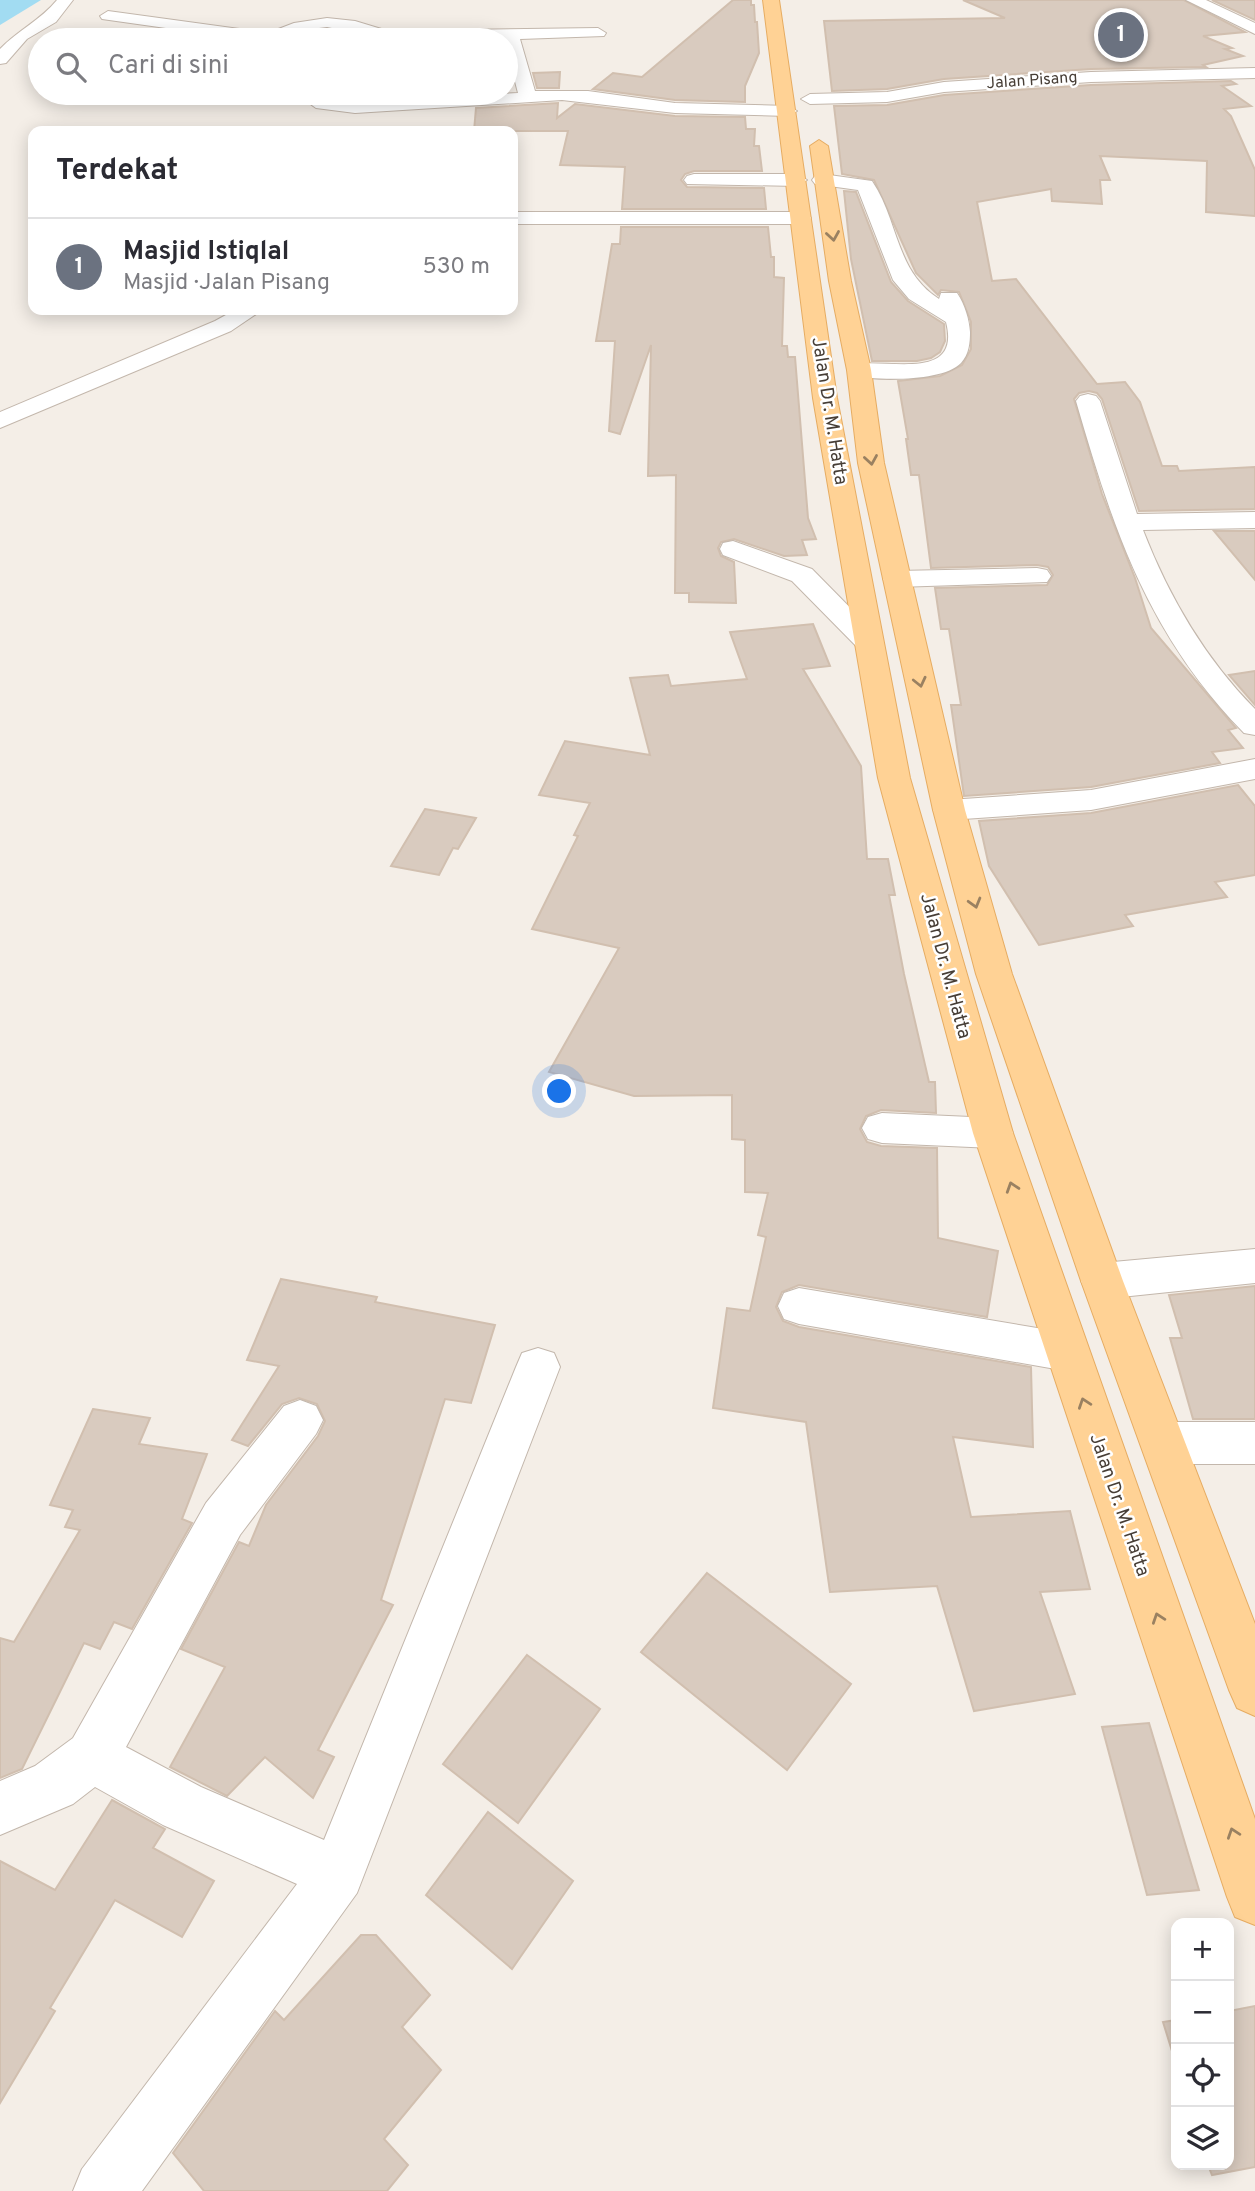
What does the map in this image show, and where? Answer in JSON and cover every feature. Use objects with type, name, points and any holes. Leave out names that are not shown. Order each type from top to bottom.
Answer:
[{"type":"main road","name":"Jalan Dr. M. Hatta","points":[[771,0],[799,105]]},
{"type":"main road","name":"Jalan Dr. M. Hatta","points":[[790,0],[799,105],[810,180],[859,370],[871,463],[948,810],[995,974],[1102,1281],[1165,1443],[1255,1690]]},
{"type":"main road","name":"Jalan Dr. M. Hatta","points":[[810,180],[801,218],[825,398],[894,778],[950,986],[996,1139],[1255,1898]]},
{"type":"main road","points":[[996,1139],[1054,1141]]},
{"type":"street","points":[[35,28],[50,19],[65,0]]},
{"type":"street","points":[[1194,0],[1255,29]]},
{"type":"street","points":[[108,16],[191,28]]},
{"type":"street","points":[[289,28],[322,21],[346,28]]},
{"type":"street","points":[[0,59],[28,32]]},
{"type":"street","points":[[518,35],[598,33]]},
{"type":"street","points":[[518,61],[528,97]]},
{"type":"street","name":"Jalan Pisang","points":[[518,98],[589,96],[666,108],[799,105],[887,97],[944,87],[1091,76],[1255,73]]},
{"type":"street","name":"Jalan Pisang","points":[[330,105],[355,108],[402,105]]},
{"type":"street","points":[[738,164],[745,174],[758,180]]},
{"type":"street","points":[[694,180],[810,180],[865,184],[885,225],[905,282],[913,291],[959,320]]},
{"type":"street","points":[[518,218],[801,218]]},
{"type":"street","points":[[859,370],[921,370],[948,364],[956,358],[961,336],[959,320],[947,292],[959,289]]},
{"type":"street","points":[[0,421],[223,326],[242,315]]},
{"type":"street","points":[[1088,401],[1126,522],[1176,629],[1208,676],[1255,726]]},
{"type":"street","points":[[1126,522],[1255,520]]},
{"type":"street","points":[[733,549],[802,575],[869,643]]},
{"type":"street","points":[[897,579],[1037,576]]},
{"type":"street","points":[[948,810],[1091,800],[1255,769]]},
{"type":"street","points":[[882,1128],[996,1139]]},
{"type":"street","points":[[1102,1281],[1255,1266]]},
{"type":"street","points":[[799,1306],[1067,1352]]},
{"type":"street","points":[[104,2191],[338,1874],[538,1367]]},
{"type":"street","points":[[0,1808],[54,1785],[92,1757],[223,1520],[300,1420]]},
{"type":"street","points":[[1165,1443],[1255,1443]]},
{"type":"street","points":[[92,1757],[181,1806],[338,1874]]},
{"type":"water","points":[[0,0],[41,0],[0,25]]},
{"type":"building","points":[[733,0],[751,0],[757,22],[759,53],[745,86],[745,102],[675,100],[593,89],[613,73],[642,77]]},
{"type":"building","points":[[963,0],[1184,0],[1245,32],[1203,36],[1232,48],[1225,49],[1243,56],[1203,65],[1206,67],[1091,69],[944,79],[887,89],[832,91],[824,21],[1005,18]]},
{"type":"building","points":[[1212,0],[1255,0],[1255,20]]},
{"type":"building","points":[[560,72],[559,88],[537,88],[533,73]]},
{"type":"building","points":[[1231,81],[1236,84],[1222,86],[1251,106],[1224,109],[1231,116],[1255,170],[1255,216],[1206,212],[1207,161],[1100,156],[1110,180],[1100,180],[1102,204],[1052,201],[1051,189],[977,202],[992,281],[1016,279],[1097,384],[1125,382],[1140,402],[1162,466],[1177,466],[1179,471],[1255,467],[1255,509],[1139,511],[1102,399],[1097,393],[1089,391],[1079,393],[1074,399],[1102,494],[1135,578],[1151,628],[1236,728],[1228,730],[1243,748],[1212,752],[1220,763],[1091,787],[964,796],[951,705],[961,705],[949,629],[941,629],[935,588],[1047,585],[1053,575],[1048,567],[1037,565],[931,568],[919,475],[911,475],[898,381],[940,376],[962,365],[971,349],[971,322],[959,292],[941,290],[938,295],[916,273],[874,180],[842,174],[834,106],[887,105],[944,95],[1091,85]]},
{"type":"building","points":[[558,103],[557,118],[575,104],[675,116],[745,117],[746,129],[755,129],[754,146],[759,146],[762,171],[694,171],[685,174],[681,180],[687,187],[764,188],[766,209],[622,209],[625,167],[560,165],[568,131],[518,131],[518,126],[474,126],[476,108]]},
{"type":"building","points":[[844,191],[856,192],[891,282],[908,301],[944,324],[945,341],[940,352],[931,358],[917,361],[872,361],[851,259]]},
{"type":"building","points":[[621,227],[768,227],[771,257],[774,257],[774,277],[784,278],[782,346],[787,346],[788,357],[795,357],[808,518],[816,539],[802,540],[807,555],[784,556],[734,539],[721,542],[718,548],[721,556],[734,562],[736,603],[689,602],[689,593],[675,593],[676,475],[648,476],[651,345],[620,434],[609,431],[615,341],[596,341],[612,244],[620,244]]},
{"type":"building","points":[[1214,531],[1255,531],[1255,580]]},
{"type":"building","points":[[813,624],[830,666],[803,669],[861,766],[867,859],[888,859],[895,895],[889,895],[904,974],[929,1082],[935,1082],[936,1113],[881,1110],[866,1116],[860,1129],[867,1142],[881,1146],[937,1148],[938,1238],[998,1251],[987,1317],[799,1285],[782,1292],[776,1307],[783,1321],[799,1327],[1031,1367],[1033,1447],[953,1437],[971,1517],[1070,1511],[1090,1589],[1040,1592],[1075,1694],[974,1711],[937,1586],[830,1592],[806,1422],[713,1408],[727,1308],[750,1311],[766,1237],[758,1235],[768,1193],[745,1192],[745,1140],[732,1139],[732,1095],[634,1096],[549,1072],[619,948],[532,929],[578,836],[574,835],[590,803],[539,795],[565,741],[650,755],[630,678],[668,675],[671,686],[747,679],[730,632]]},
{"type":"building","points":[[1255,671],[1255,705],[1229,675]]},
{"type":"building","points":[[1238,785],[1255,806],[1255,875],[1215,882],[1227,897],[1125,915],[1133,926],[1039,945],[989,866],[979,821],[1091,813]]},
{"type":"building","points":[[425,809],[476,818],[458,849],[453,848],[439,875],[391,866]]},
{"type":"building","points":[[281,1279],[377,1297],[375,1302],[495,1325],[471,1403],[445,1399],[381,1600],[393,1605],[318,1750],[334,1757],[313,1798],[265,1757],[227,1796],[170,1767],[225,1667],[181,1649],[239,1542],[249,1546],[266,1505],[318,1436],[325,1421],[317,1404],[299,1398],[282,1404],[248,1446],[232,1440],[279,1366],[247,1360]]},
{"type":"building","points":[[1255,1286],[1255,1419],[1193,1419],[1170,1338],[1182,1338],[1169,1295]]},
{"type":"building","points":[[93,1409],[150,1418],[139,1444],[207,1454],[182,1519],[192,1523],[132,1629],[114,1622],[100,1649],[84,1643],[22,1769],[0,1778],[0,1638],[14,1642],[80,1530],[65,1527],[73,1510],[50,1505]]},
{"type":"building","points":[[707,1573],[851,1684],[787,1770],[641,1652]]},
{"type":"building","points":[[527,1655],[600,1709],[518,1823],[443,1764]]},
{"type":"building","points":[[1149,1723],[1199,1890],[1147,1895],[1102,1727]]},
{"type":"building","points":[[112,1800],[165,1829],[153,1848],[214,1881],[182,1937],[115,1900],[50,2008],[55,2011],[0,2103],[0,1861],[55,1890]]},
{"type":"building","points":[[488,1812],[573,1881],[512,1969],[426,1895]]},
{"type":"building","points":[[361,1935],[376,1935],[430,1995],[402,2027],[441,2070],[384,2139],[408,2165],[387,2191],[204,2191],[173,2153],[275,2011],[284,2020]]},
{"type":"building","points":[[1255,2006],[1255,2167],[1212,2175],[1210,2170],[1234,2170],[1234,2010]]},
{"type":"building","points":[[1171,2021],[1171,2048],[1163,2022]]},
{"type":"place","name":"Masjid Istiqlal","points":[[1121,35]]}]
